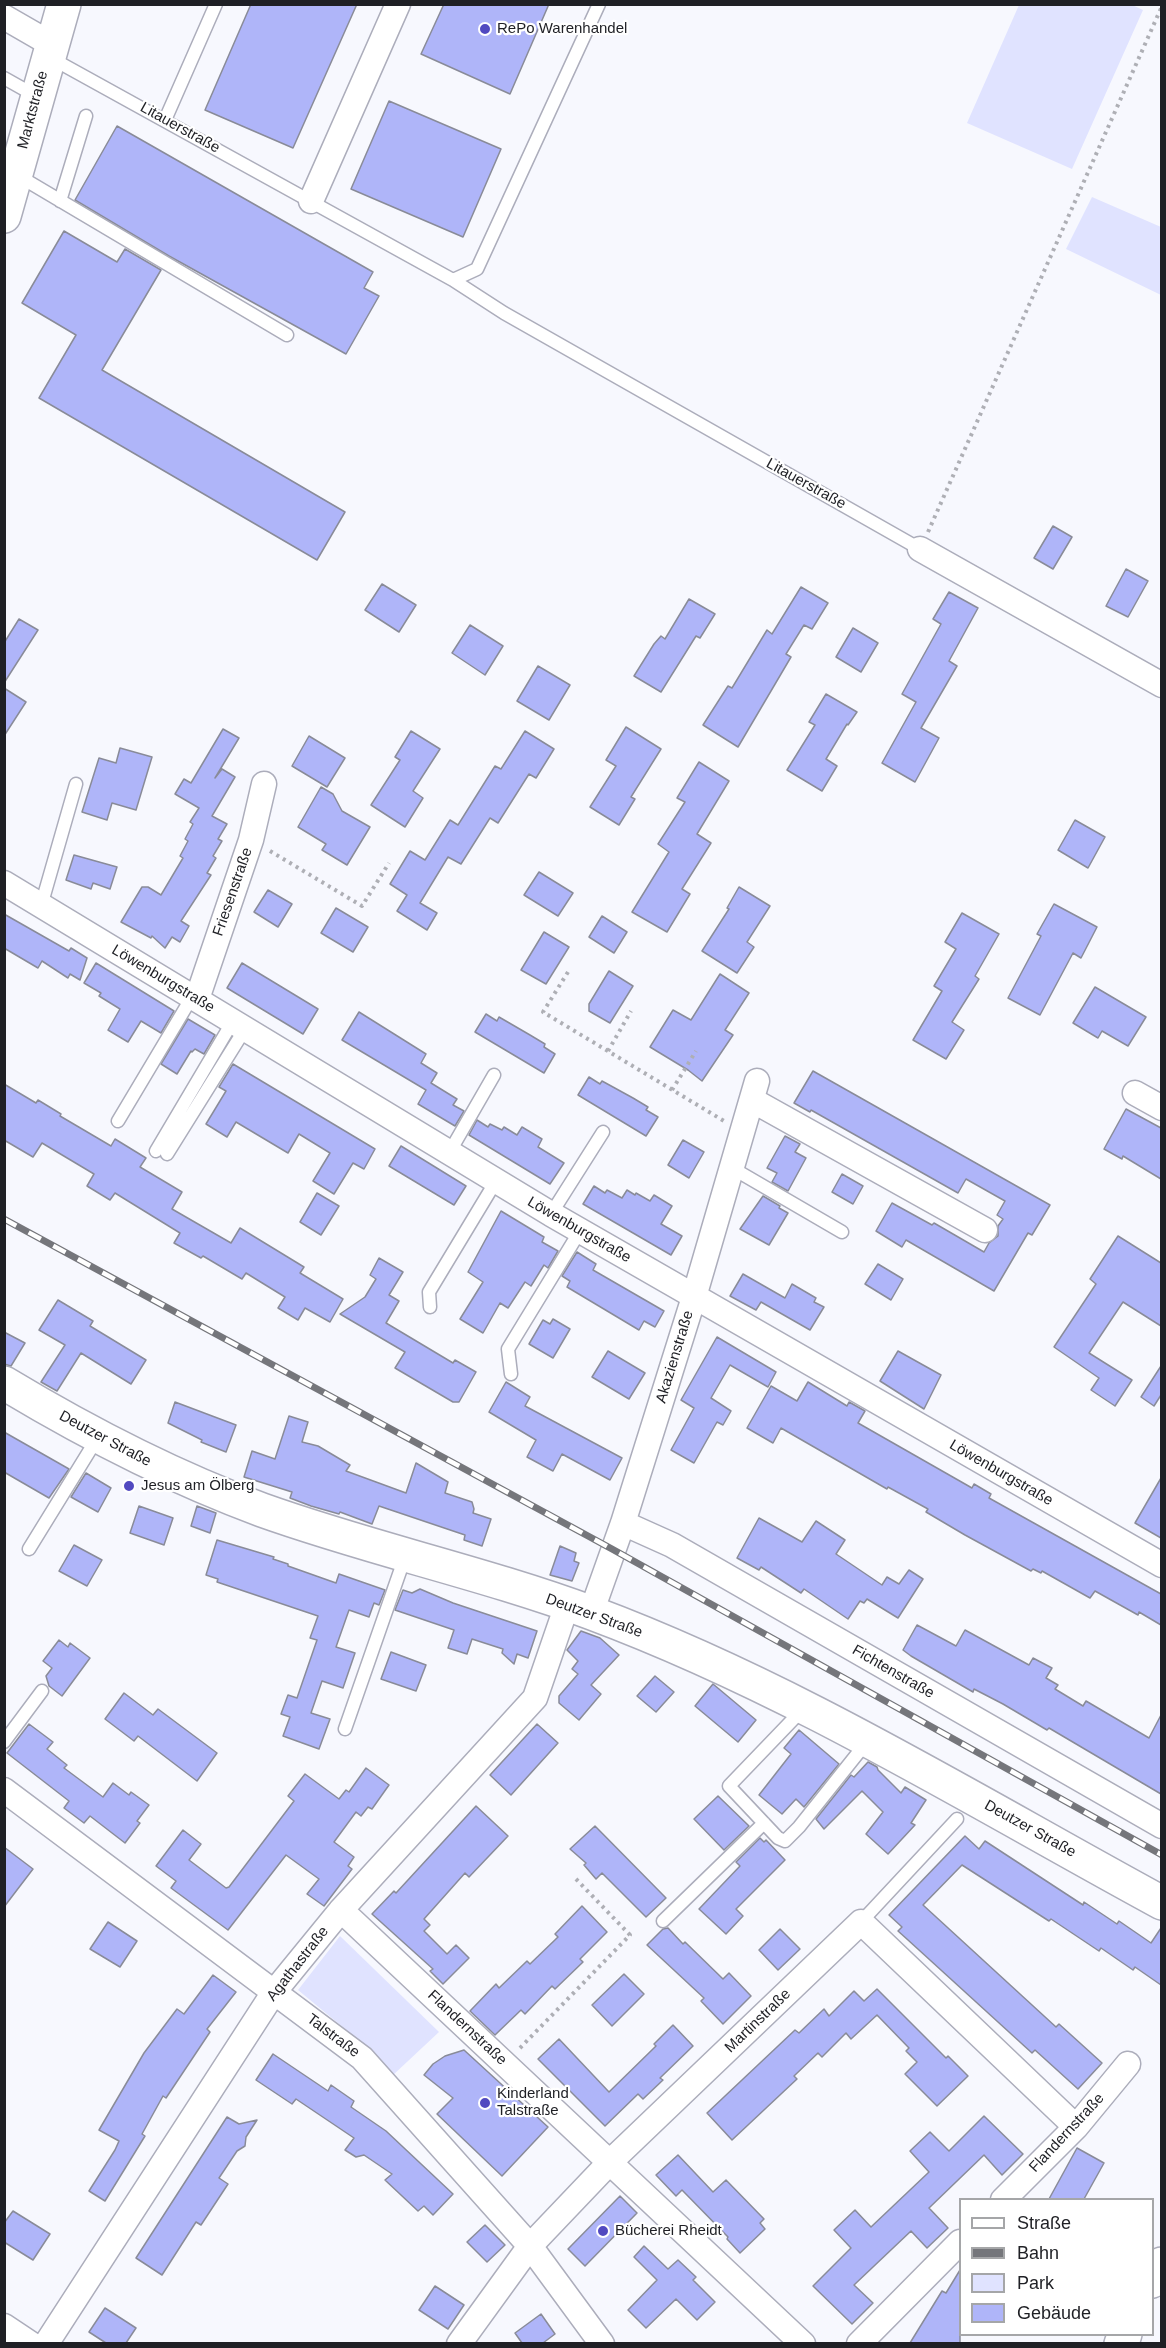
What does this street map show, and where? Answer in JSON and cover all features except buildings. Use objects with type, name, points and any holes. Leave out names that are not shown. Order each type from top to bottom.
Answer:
[{"type":"main road","name":"Marktstraße","points":[[5,215],[16,175],[19,141],[37,96],[64,4]]},
{"type":"main road","name":"Deutzer Straße","points":[[4,1383],[98,1436],[192,1482],[262,1510],[579,1609],[705,1659],[806,1706],[868,1739],[1161,1903]]},
{"type":"street","points":[[311,201],[398,4]]},
{"type":"street","points":[[4,17],[50,50]]},
{"type":"street","name":"Litauerstraße","points":[[920,549],[1161,685]]},
{"type":"street","name":"Friesenstraße","points":[[194,998],[251,840],[264,784]]},
{"type":"street","name":"Löwenburgstraße","points":[[4,883],[551,1214],[1161,1565]]},
{"type":"street","name":"Akazienstraße","points":[[579,1609],[623,1523],[694,1297],[755,1091],[985,1230]]},
{"type":"street","points":[[1135,1093],[1161,1108]]},
{"type":"street","name":"Fichtenstraße","points":[[623,1523],[672,1545],[1161,1826]]},
{"type":"street","name":"Agathastraße","points":[[46,2343],[274,1992],[341,1910],[535,1698],[579,1609]]},
{"type":"street","name":"Talstraße","points":[[4,1790],[362,2058],[530,2246],[602,2343]]},
{"type":"street","name":"Flandernstraße","points":[[341,1910],[802,2343]]},
{"type":"street","points":[[861,1922],[1076,2127]]},
{"type":"street","name":"Martinstraße","points":[[459,2343],[530,2246],[610,2163],[861,1922]]},
{"type":"street","name":"Flandernstraße","points":[[1004,2198],[1076,2127],[1128,2064]]},
{"type":"street","points":[[859,2343],[959,2243]]},
{"type":"street","points":[[4,2326],[31,2343]]},
{"type":"lane","points":[[165,120],[216,4]]},
{"type":"lane","points":[[453,280],[477,269],[599,4]]},
{"type":"lane","name":"Litauerstraße","points":[[50,50],[165,120],[453,280],[504,313],[920,549]]},
{"type":"lane","points":[[4,78],[37,96]]},
{"type":"lane","points":[[60,201],[86,116]]},
{"type":"lane","points":[[16,175],[287,335]]},
{"type":"lane","points":[[41,906],[76,784]]},
{"type":"lane","points":[[118,1121],[194,998]]},
{"type":"lane","points":[[161,1152],[239,1025]]},
{"type":"lane","points":[[449,1153],[494,1075]]},
{"type":"lane","points":[[551,1214],[603,1132]]},
{"type":"lane","points":[[732,1168],[842,1232]]},
{"type":"lane","points":[[430,1307],[429,1292],[496,1181]]},
{"type":"lane","points":[[511,1374],[508,1349],[580,1231]]},
{"type":"lane","points":[[29,1549],[98,1436]]},
{"type":"lane","points":[[345,1729],[405,1556]]},
{"type":"lane","points":[[4,1742],[42,1692]]},
{"type":"lane","points":[[806,1706],[729,1786],[778,1838],[785,1841],[812,1812],[868,1739]]},
{"type":"lane","points":[[861,1922],[957,1819]]},
{"type":"lane","points":[[663,1921],[764,1823]]},
{"type":"path","points":[[920,549],[1161,6]]},
{"type":"path","points":[[251,840],[362,906],[389,863]]},
{"type":"path","points":[[568,972],[543,1012],[742,1132]]},
{"type":"path","points":[[608,1051],[631,1011]]},
{"type":"path","points":[[672,1090],[696,1051]]},
{"type":"path","points":[[505,2064],[630,1935],[575,1878]]},
{"type":"green space","points":[[1130,4],[1143,10],[1072,169],[967,123],[1019,5]]},
{"type":"green space","points":[[1092,197],[1161,227],[1161,295],[1066,249]]},
{"type":"green space","points":[[340,1936],[439,2032],[392,2076],[368,2048],[298,1990]]},
{"type":"railway","points":[[4,1219],[612,1549],[1162,1855]]},
{"type":"place","name":"RePo Warenhandel","points":[[485,29]]},
{"type":"place","name":"Jesus am Ölberg","points":[[129,1486]]},
{"type":"place","name":"Kinderland Talstraße","points":[[485,2103]]},
{"type":"place","name":"Bücherei Rheidt","points":[[603,2231]]}]
